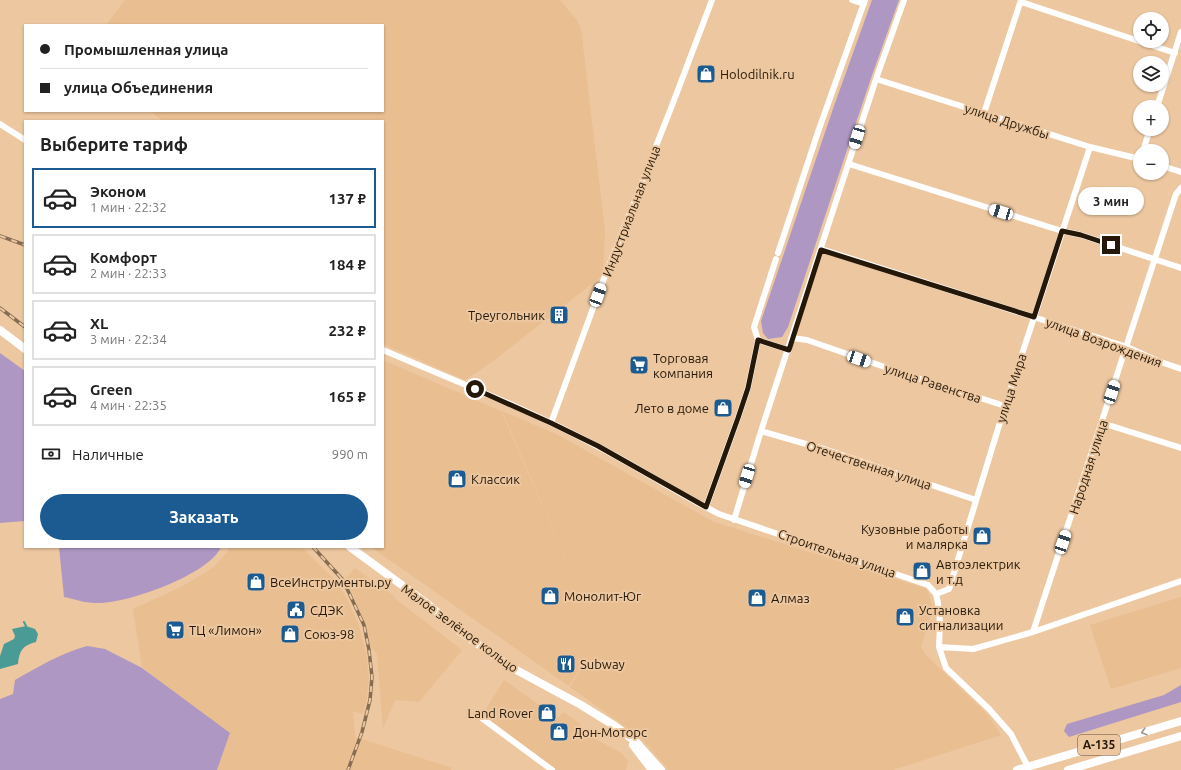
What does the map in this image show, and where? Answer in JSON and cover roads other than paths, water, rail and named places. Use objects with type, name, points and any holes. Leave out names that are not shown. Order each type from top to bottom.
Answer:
[{"type":"main road","points":[[0,330],[24,348]]},
{"type":"main road","name":"Малое зелёное кольцо","points":[[351,548],[429,605],[460,631],[509,666],[581,705],[615,726],[636,742],[661,770]]},
{"type":"main road","name":"А-135","points":[[1017,770],[1181,721]]},
{"type":"main road","name":"Малое зелёное кольцо","points":[[615,726],[648,768]]},
{"type":"main road","name":"А-135","points":[[1068,770],[1181,736]]},
{"type":"street","name":"Индустриальная улица","points":[[551,423],[603,281],[673,103],[710,0]]},
{"type":"street","points":[[706,507],[748,388],[758,340],[754,327],[819,129],[864,2],[852,0]]},
{"type":"street","points":[[734,520],[761,431],[789,350],[848,164],[904,0]]},
{"type":"street","points":[[984,113],[1021,1],[1175,52]]},
{"type":"street","points":[[1159,100],[1181,32]]},
{"type":"street","name":"улица Дружбы","points":[[876,79],[1090,147],[1133,157]]},
{"type":"street","points":[[0,124],[24,139]]},
{"type":"street","name":"улица Мира","points":[[936,594],[948,589],[1005,406],[1090,147]]},
{"type":"street","points":[[848,164],[1062,231],[1081,235],[1181,268]]},
{"type":"street","points":[[1169,168],[1181,172]]},
{"type":"street","name":"Народная улица","points":[[1033,632],[1176,194],[1181,188]]},
{"type":"street","name":"улица Возрождения","points":[[821,250],[1127,347],[1158,361],[1181,369]]},
{"type":"street","name":"улица Равенства","points":[[792,338],[807,340],[899,372],[1005,406]]},
{"type":"street","points":[[758,340],[789,350]]},
{"type":"street","name":"Строительная улица","points":[[384,350],[551,423],[598,446],[706,507],[734,520],[788,536],[916,580],[928,585],[936,594]]},
{"type":"street","points":[[1102,422],[1181,448]]},
{"type":"street","name":"Отечественная улица","points":[[761,431],[827,450],[976,500]]},
{"type":"street","points":[[939,647],[973,649],[1033,632],[1181,581]]},
{"type":"street","points":[[936,594],[940,623],[939,647],[946,668],[989,709],[1011,734],[1028,767]]},
{"type":"street","points":[[483,719],[552,770]]},
{"type":"water","points":[[26,626],[35,629],[38,634],[36,642],[22,649],[18,664],[0,669],[0,656],[4,644],[14,639],[15,636],[12,629]]},
{"type":"waterway","points":[[24,622],[26,626]]},
{"type":"railway","points":[[0,236],[24,245]]},
{"type":"railway","points":[[0,308],[24,326]]},
{"type":"railway","points":[[314,548],[343,580],[364,625],[369,650],[372,677],[370,700],[362,732],[348,770]]},
{"type":"place","name":"Holodilnik.ru","points":[[706,74]]},
{"type":"place","name":"Треугольник","points":[[559,315]]},
{"type":"place","name":"Торговая компания","points":[[639,365]]},
{"type":"place","name":"Лето в доме","points":[[723,408]]},
{"type":"place","name":"Классик","points":[[457,479]]},
{"type":"place","name":"Кузовные работы и малярка","points":[[982,536]]},
{"type":"place","name":"Автоэлектрик и т.д","points":[[922,571]]},
{"type":"place","name":"ВсеИнструменты.ру","points":[[256,582]]},
{"type":"place","name":"Монолит-Юг","points":[[550,596]]},
{"type":"place","name":"Алмаз","points":[[757,598]]},
{"type":"place","name":"СДЭК","points":[[296,610]]},
{"type":"place","name":"Установка сигнализации","points":[[905,617]]},
{"type":"place","name":"ТЦ «Лимон»","points":[[175,630]]},
{"type":"place","name":"Союз-98","points":[[290,634]]},
{"type":"place","name":"Subway","points":[[566,664]]},
{"type":"place","name":"Land Rover","points":[[547,713]]},
{"type":"place","name":"Дон-Моторс","points":[[559,732]]}]
